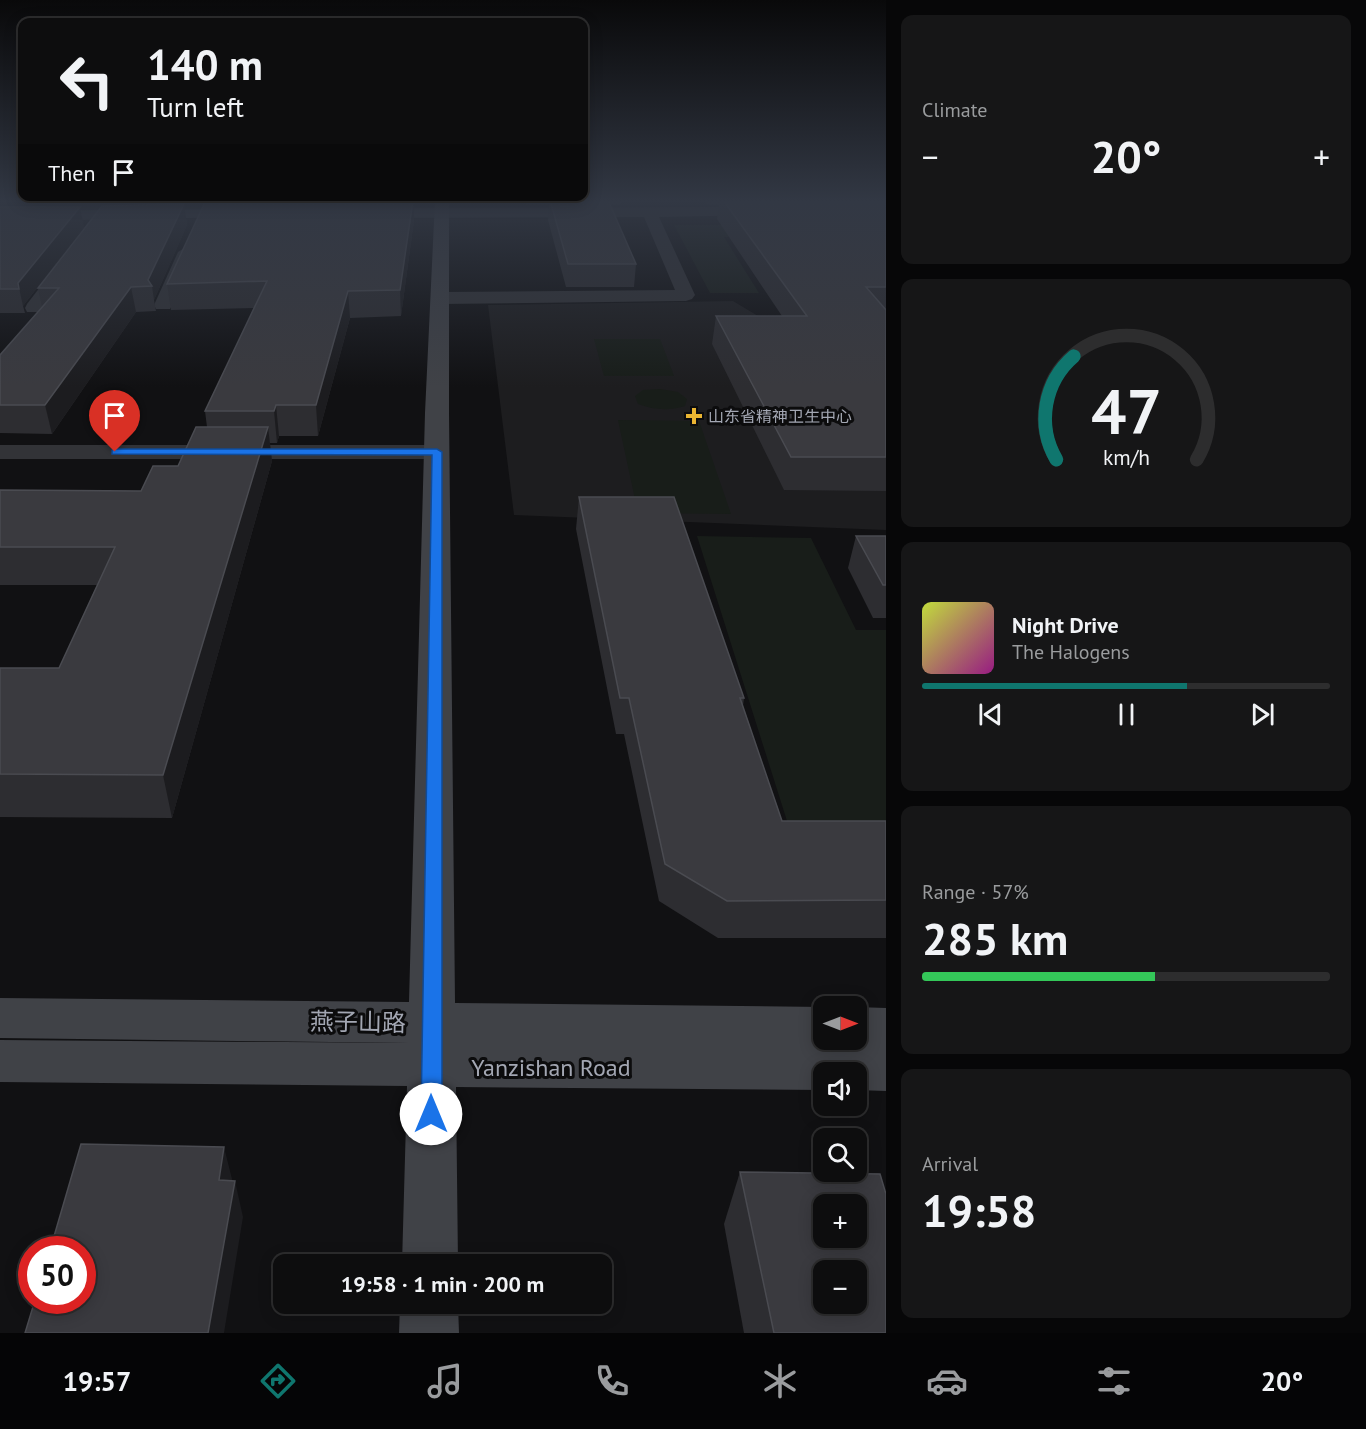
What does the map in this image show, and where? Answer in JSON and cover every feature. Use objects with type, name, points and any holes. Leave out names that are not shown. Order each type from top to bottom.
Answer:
[{"type":"main road","points":[[430,1254],[441,262]]},
{"type":"main road","name":"燕子山路","points":[[0,1018],[432,1045],[813,1028]]},
{"type":"main road","points":[[867,1027],[886,1028]]},
{"type":"main road","name":"Yanzishan Road","points":[[0,1061],[432,1045],[886,1069]]},
{"type":"main road","points":[[429,1314],[429,1333]]},
{"type":"street","points":[[34,308],[68,262]]},
{"type":"street","points":[[163,305],[181,262]]},
{"type":"street","points":[[440,298],[686,295],[671,262]]},
{"type":"street","points":[[0,452],[437,452]]},
{"type":"shaded area","points":[[694,262],[740,262],[759,293],[710,293]]},
{"type":"shaded area","name":"山东省精神卫生中心","points":[[733,301],[758,316],[886,316],[886,530],[514,515],[488,305]]},
{"type":"shaded area","points":[[594,339],[660,339],[674,376],[604,376]]},
{"type":"shaded area","points":[[660,389],[678,392],[687,399],[685,406],[662,409],[638,404],[635,396],[643,390]]},
{"type":"shaded area","points":[[618,420],[699,421],[731,514],[638,513]]},
{"type":"shaded area","points":[[697,536],[811,538],[856,630],[886,630],[886,823],[787,821]]},
{"type":"building","points":[[0,262],[35,262],[18,283],[19,289],[0,289]]},
{"type":"building","points":[[58,262],[156,262],[148,280],[152,286],[131,287],[45,405],[0,405],[0,355],[59,288],[38,288]]},
{"type":"building","points":[[177,262],[404,262],[400,290],[348,291],[316,405],[276,405],[274,411],[205,411],[267,281],[167,284]]},
{"type":"building","points":[[567,262],[636,264],[568,264]]},
{"type":"building","points":[[768,262],[886,262],[886,287],[866,287],[886,310],[886,457],[791,457],[716,316],[807,316]]},
{"type":"building","points":[[196,427],[268,427],[163,775],[0,774],[0,668],[59,668],[115,547],[0,547],[0,490],[141,491],[153,466],[178,466]]},
{"type":"building","points":[[579,497],[674,497],[744,698],[740,698],[782,821],[886,821],[886,900],[727,901],[665,864],[629,698],[620,698]]},
{"type":"building","points":[[856,536],[886,536],[886,585],[883,585]]},
{"type":"building","points":[[81,1144],[224,1147],[219,1180],[235,1181],[208,1333],[25,1333],[31,1314],[96,1314],[96,1236],[54,1236]]},
{"type":"building","points":[[740,1172],[813,1173],[813,1182],[867,1182],[867,1174],[880,1174],[886,1194],[886,1333],[774,1333]]},
{"type":"place","name":"山东省精神卫生中心","points":[[694,416]]},
{"type":"route","points":[[115,452],[437,452],[431,1114]]}]
